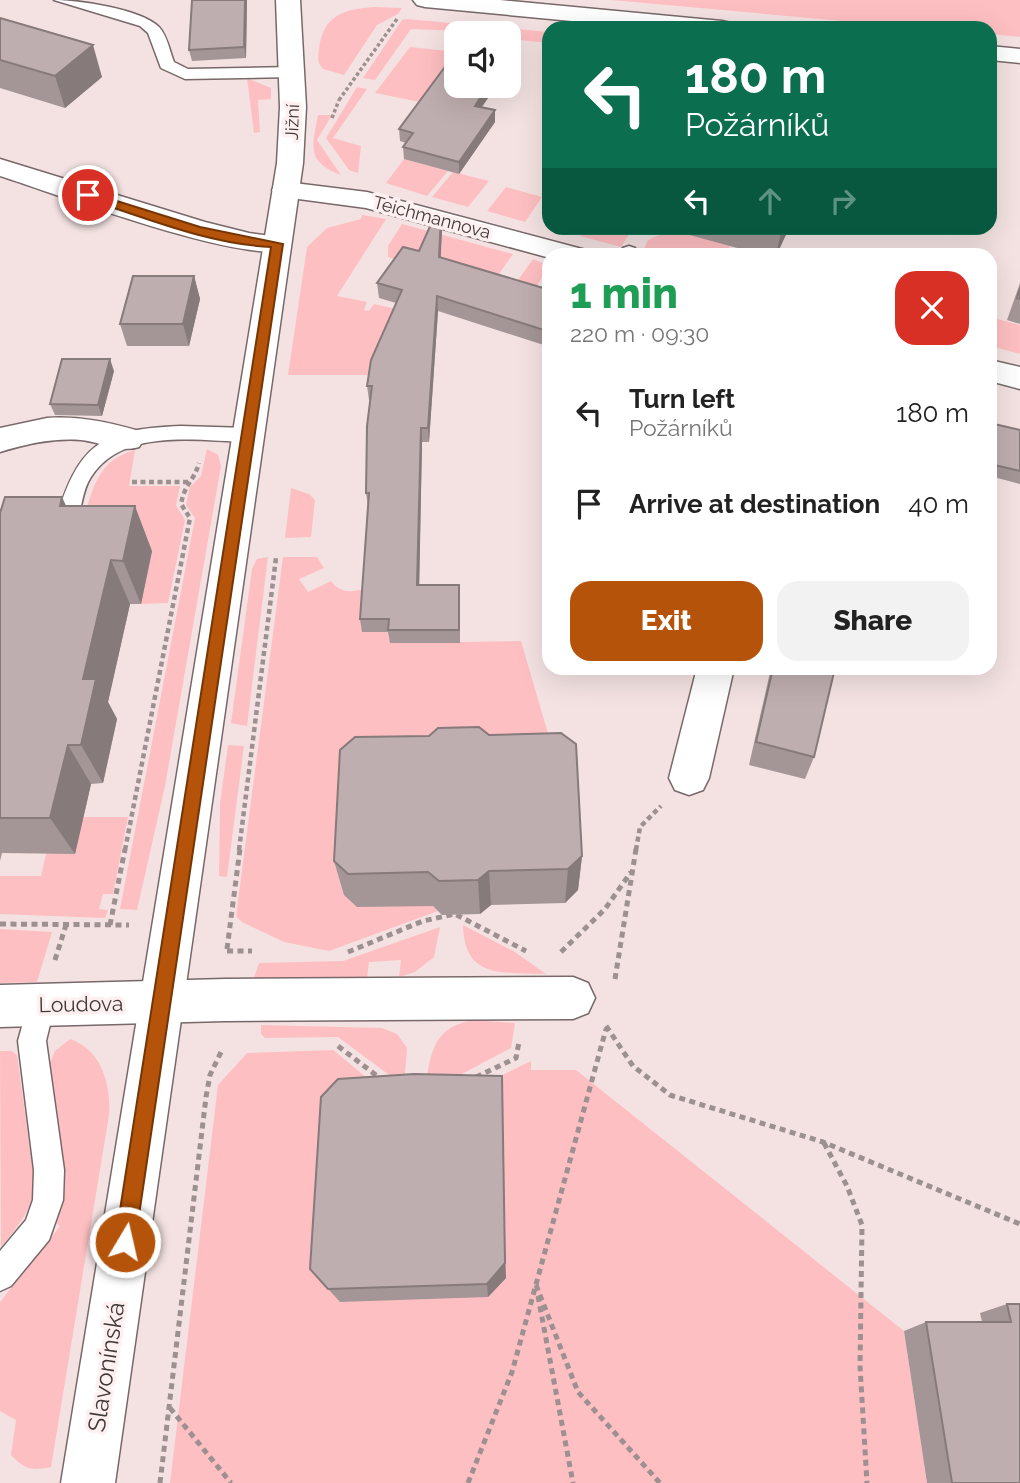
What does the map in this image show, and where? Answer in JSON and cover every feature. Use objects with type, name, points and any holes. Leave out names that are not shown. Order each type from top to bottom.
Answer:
[{"type":"street","name":"Jižní","points":[[277,244],[292,141],[288,0]]},
{"type":"street","points":[[425,0],[648,21]]},
{"type":"street","points":[[997,54],[1020,56]]},
{"type":"street","points":[[0,167],[197,229],[249,242],[277,244]]},
{"type":"street","name":"Teichmannova","points":[[286,190],[366,200],[546,248]]},
{"type":"street","name":"Slavonínská","points":[[88,1483],[277,244]]},
{"type":"street","points":[[997,372],[1020,377]]},
{"type":"street","points":[[0,440],[16,433],[73,427],[106,432],[128,439]]},
{"type":"street","points":[[689,778],[714,675]]},
{"type":"street","points":[[162,1002],[589,997]]},
{"type":"street","name":"Loudova","points":[[20,1005],[162,1002]]},
{"type":"lane","points":[[61,0],[145,23],[155,31],[167,65],[185,74],[292,72]]},
{"type":"lane","points":[[66,523],[82,474],[101,452],[128,439],[248,435]]},
{"type":"lane","points":[[0,1275],[38,1229],[48,1200],[48,1170],[32,1041],[20,1005]]},
{"type":"path","points":[[338,110],[339,100],[389,27],[404,15]]},
{"type":"path","points":[[110,925],[190,518],[181,504],[184,486],[196,475],[204,435]]},
{"type":"path","points":[[132,482],[189,482]]},
{"type":"path","points":[[228,959],[227,949],[276,558]]},
{"type":"path","points":[[589,997],[632,872],[640,827],[689,778]]},
{"type":"path","points":[[632,872],[605,909],[589,997],[633,1066],[670,1095],[823,1142],[1020,1224]]},
{"type":"path","points":[[343,954],[423,921],[455,914],[525,950]]},
{"type":"path","points":[[0,924],[136,925]]},
{"type":"path","points":[[227,949],[266,951]]},
{"type":"path","points":[[468,1483],[512,1372],[607,1026],[589,997]]},
{"type":"path","points":[[468,1080],[516,1059],[521,1031]]},
{"type":"path","points":[[160,1483],[209,1075],[222,1050],[222,1037]]},
{"type":"path","points":[[335,1044],[390,1086]]},
{"type":"path","points":[[222,1050],[233,1046]]},
{"type":"path","points":[[823,1142],[847,1186],[862,1225],[860,1366],[867,1483]]},
{"type":"path","points":[[536,1285],[573,1483]]},
{"type":"path","points":[[536,1285],[578,1392],[660,1483]]},
{"type":"path","points":[[170,1408],[231,1483]]},
{"type":"shaded area","points":[[611,0],[1020,0],[1020,37],[997,35],[997,21],[843,21]]},
{"type":"shaded area","points":[[374,7],[402,8],[398,14],[377,25],[344,75],[323,69],[318,57],[319,49],[321,38],[330,21],[344,12]]},
{"type":"shaded area","points":[[402,20],[444,22],[444,30],[411,29],[375,80],[363,78]]},
{"type":"shaded area","points":[[521,29],[542,31],[542,42],[521,40]]},
{"type":"shaded area","points":[[410,47],[444,51],[444,80],[420,102],[375,93]]},
{"type":"shaded area","points":[[247,78],[271,88],[271,99],[258,100],[260,132],[254,133]]},
{"type":"shaded area","points":[[357,87],[367,89],[333,138],[361,146],[358,173],[349,170],[326,138]]},
{"type":"shaded area","points":[[318,115],[332,115],[317,140],[341,175],[322,164],[314,152]]},
{"type":"shaded area","points":[[404,159],[448,171],[427,196],[386,183]]},
{"type":"shaded area","points":[[453,172],[489,181],[468,207],[432,197]]},
{"type":"shaded area","points":[[506,187],[542,197],[525,222],[487,211]]},
{"type":"shaded area","points":[[362,215],[386,219],[337,296],[367,302],[364,310],[369,311],[374,304],[401,310],[373,375],[288,375],[307,247],[327,228],[361,219]]},
{"type":"shaded area","points":[[402,224],[513,254],[490,287],[388,257],[388,246]]},
{"type":"shaded area","points":[[581,235],[629,235],[621,247]]},
{"type":"shaded area","points":[[659,235],[690,235],[730,245],[729,248],[644,248],[648,240]]},
{"type":"shaded area","points":[[533,259],[542,263],[542,278],[529,299],[509,293]]},
{"type":"shaded area","points":[[997,319],[1020,325],[1020,354],[997,348]]},
{"type":"shaded area","points":[[207,449],[218,455],[221,466],[165,786],[137,910],[120,909],[195,518],[186,505],[190,487],[201,476]]},
{"type":"shaded area","points":[[135,450],[129,486],[180,486],[176,505],[185,520],[168,603],[141,604],[83,523],[93,488],[104,469],[112,461]]},
{"type":"shaded area","points":[[291,488],[309,494],[315,500],[311,537],[285,538]]},
{"type":"shaded area","points":[[268,557],[247,726],[231,723],[252,569],[257,559]]},
{"type":"shaded area","points":[[283,557],[317,557],[324,568],[299,579],[308,592],[331,581],[347,591],[365,589],[391,632],[390,643],[521,641],[559,771],[433,906],[438,911],[329,951],[284,942],[242,922],[236,916]]},
{"type":"shaded area","points":[[228,745],[244,746],[227,877],[219,876],[220,804]]},
{"type":"shaded area","points":[[83,817],[128,817],[113,894],[103,894],[99,909],[108,910],[105,918],[0,914],[0,876],[41,876],[46,854]]},
{"type":"shaded area","points":[[463,925],[515,952],[546,974],[502,972],[479,964],[470,956]]},
{"type":"shaded area","points":[[440,927],[434,957],[415,972],[399,977],[401,960],[369,962],[367,979],[254,978],[259,963],[343,961]]},
{"type":"shaded area","points":[[0,929],[52,932],[37,982],[0,983]]},
{"type":"shaded area","points":[[474,1020],[515,1023],[511,1048],[424,1094],[431,1056],[441,1037],[449,1029]]},
{"type":"shaded area","points":[[261,1025],[382,1028],[397,1034],[407,1048],[404,1086],[338,1037],[265,1038],[261,1034]]},
{"type":"shaded area","points":[[70,1039],[90,1051],[97,1060],[106,1081],[109,1115],[51,1467],[34,1469],[20,1464],[11,1455],[16,1420],[0,1411],[0,1302],[60,1226],[55,1222],[48,1067],[55,1051]]},
{"type":"shaded area","points":[[333,1050],[395,1101],[506,1277],[502,1117],[452,1100],[531,1061],[531,1070],[576,1070],[904,1331],[927,1483],[170,1483],[218,1085],[247,1053]]},
{"type":"shaded area","points":[[0,1051],[12,1051],[17,1055],[35,1186],[27,1211],[1,1247]]},
{"type":"building","points":[[192,0],[245,0],[244,47],[189,50]]},
{"type":"building","points":[[0,18],[93,45],[55,76],[0,60]]},
{"type":"building","points":[[444,68],[444,98],[480,98],[475,106],[495,110],[459,162],[403,147],[413,133],[399,129]]},
{"type":"building","points":[[435,215],[441,216],[439,257],[542,288],[542,329],[437,296],[428,428],[421,428],[417,585],[459,585],[459,630],[388,630],[389,619],[360,619],[369,493],[366,493],[367,426],[372,386],[367,386],[371,360],[402,290],[377,283],[403,247],[419,251]]},
{"type":"building","points":[[133,276],[194,276],[183,324],[120,324]]},
{"type":"building","points":[[62,359],[110,359],[98,405],[50,404]]},
{"type":"building","points":[[997,425],[1020,430],[1020,471],[997,466]]},
{"type":"building","points":[[5,497],[62,497],[60,506],[135,506],[123,561],[111,560],[83,679],[96,679],[81,745],[68,745],[50,818],[0,818],[0,513]]},
{"type":"building","points":[[771,675],[833,675],[814,757],[756,742]]},
{"type":"building","points":[[479,727],[489,735],[561,733],[576,744],[582,856],[568,869],[489,871],[478,880],[439,881],[428,872],[348,874],[334,861],[340,750],[355,737],[429,736],[438,728]]},
{"type":"building","points":[[414,1074],[502,1076],[505,1263],[487,1284],[328,1289],[310,1269],[321,1097],[338,1079]]},
{"type":"building","points":[[1007,1304],[1020,1304],[1020,1483],[952,1483],[926,1322],[1011,1322]]},
{"type":"route","points":[[88,195],[197,229],[249,242],[277,244],[125,1242]]}]
